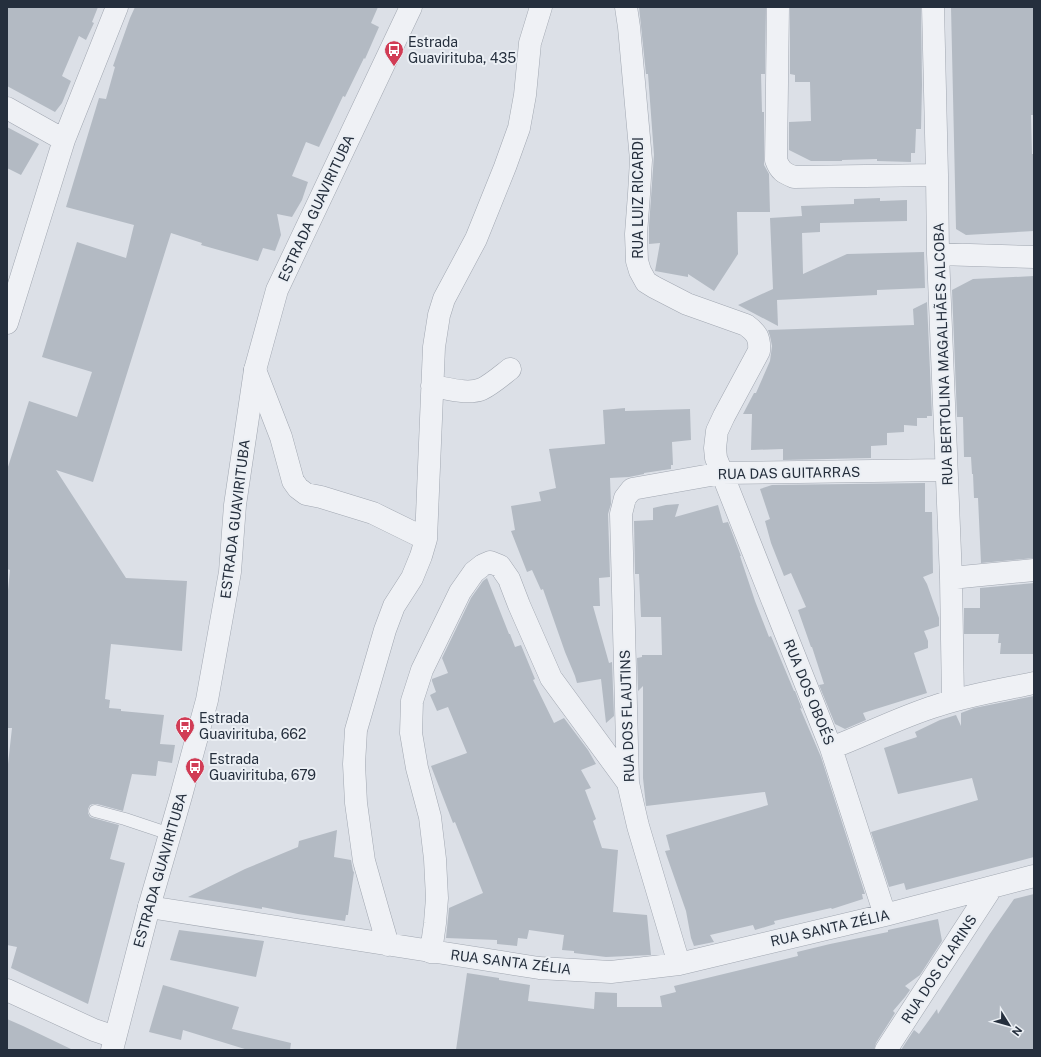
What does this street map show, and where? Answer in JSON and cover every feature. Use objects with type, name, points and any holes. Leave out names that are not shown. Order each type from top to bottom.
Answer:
[{"type":"street","points":[[7,323],[64,140],[117,7]]},
{"type":"street","name":"ESTRADA GUAVIRITUBA","points":[[114,1043],[149,907],[207,700],[230,572],[235,505],[255,370],[277,290],[411,7]]},
{"type":"street","points":[[388,945],[364,861],[356,802],[354,764],[356,730],[387,624],[394,606],[412,578],[426,539],[434,347],[439,315],[444,299],[476,239],[519,128],[525,95],[530,44],[541,7]]},
{"type":"street","name":"RUA LUIZ RICARDI","points":[[626,7],[641,160],[636,234],[637,261],[640,271],[646,282],[654,287],[700,309],[746,325],[758,336],[760,342],[760,351],[717,431],[715,448],[716,458],[722,473]]},
{"type":"street","points":[[778,7],[776,160],[779,167],[784,172],[794,177],[937,175]]},
{"type":"street","name":"RUA BERTOLINA MAGALHÃES ALCOBA","points":[[933,7],[938,254],[951,578],[953,700]]},
{"type":"street","points":[[7,108],[64,140]]},
{"type":"street","points":[[938,254],[1034,257]]},
{"type":"street","points":[[432,386],[464,391],[481,389],[491,384],[510,369]]},
{"type":"street","points":[[255,370],[281,437],[293,481],[298,488],[306,494],[321,497],[373,513],[426,539]]},
{"type":"street","name":"RUA DAS GUITARRAS","points":[[632,488],[722,473],[946,470]]},
{"type":"street","name":"RUA DOS OBOÉS","points":[[722,473],[831,748],[885,915]]},
{"type":"street","name":"RUA DOS FLAUTINS","points":[[632,488],[625,498],[621,514],[628,783],[638,826],[679,964]]},
{"type":"street","points":[[431,952],[437,898],[435,859],[430,817],[417,768],[411,733],[412,701],[422,670],[443,624],[460,592],[474,572],[482,565],[490,562],[500,566],[509,579],[551,678],[628,783]]},
{"type":"street","points":[[951,578],[1034,570]]},
{"type":"street","points":[[831,748],[934,706],[953,700],[1034,683]]},
{"type":"street","name":"RUA SANTA ZÉLIA","points":[[149,907],[539,968],[611,972],[679,964],[885,915],[1034,876]]},
{"type":"street","name":"RUA DOS CLARINS","points":[[886,1050],[992,887]]},
{"type":"street","points":[[7,990],[94,1030],[114,1043]]},
{"type":"lane","points":[[95,811],[170,834]]},
{"type":"building","points":[[7,7],[98,7],[92,22],[94,23],[86,40],[79,36],[62,76],[71,81],[62,103],[55,112],[7,86]]},
{"type":"building","points":[[135,7],[378,7],[371,23],[379,27],[365,59],[364,58],[345,97],[343,96],[319,147],[306,142],[292,176],[308,182],[302,200],[292,217],[277,214],[281,235],[275,251],[263,248],[258,261],[201,245],[202,243],[171,233],[93,482],[56,470],[126,578],[187,581],[182,651],[111,644],[105,699],[110,700],[109,708],[121,709],[121,711],[164,715],[160,744],[175,745],[172,763],[158,761],[156,776],[132,774],[123,811],[97,804],[90,805],[88,809],[90,817],[119,825],[110,859],[125,863],[88,1004],[11,968],[17,947],[7,945],[7,764],[12,728],[7,728],[7,601],[10,570],[7,569],[7,470],[29,401],[77,417],[92,372],[42,357],[77,242],[126,258],[134,225],[66,207],[99,98],[106,99],[115,67],[113,66]]},
{"type":"building","points":[[639,7],[766,7],[765,74],[761,74],[762,112],[764,112],[764,165],[769,174],[770,212],[737,212],[738,254],[714,291],[688,274],[688,277],[655,271],[660,243],[649,244],[654,155],[648,74],[646,74]]},
{"type":"building","points":[[790,7],[921,7],[921,129],[916,129],[915,153],[911,153],[911,162],[877,161],[877,159],[811,161],[789,150],[789,122],[811,121],[810,82],[795,82],[795,75],[790,74]]},
{"type":"building","points":[[951,7],[1034,7],[1034,115],[1031,115],[1032,154],[1034,154],[1034,231],[966,235],[956,229]]},
{"type":"building","points":[[7,127],[39,144],[21,175],[7,168]]},
{"type":"building","points":[[880,198],[880,201],[907,200],[907,221],[820,223],[820,232],[802,233],[803,274],[847,254],[924,252],[925,288],[877,290],[877,295],[777,300],[778,326],[738,305],[773,289],[770,218],[802,216],[801,206],[854,204],[854,199]]},
{"type":"building","points":[[1034,276],[1034,558],[981,563],[978,498],[974,498],[971,457],[964,457],[963,417],[957,417],[952,290],[973,279]]},
{"type":"building","points":[[927,302],[932,416],[927,416],[927,418],[917,418],[917,426],[904,425],[904,432],[887,433],[887,445],[871,446],[871,458],[783,460],[783,449],[751,450],[752,414],[743,414],[754,393],[756,393],[770,361],[772,346],[768,330],[914,325],[913,309]]},
{"type":"building","points":[[625,408],[625,411],[690,409],[691,440],[672,442],[673,465],[671,465],[671,469],[629,477],[610,478],[611,504],[608,514],[610,577],[599,578],[600,606],[593,606],[609,663],[612,662],[614,716],[606,723],[601,679],[577,683],[543,589],[541,590],[532,570],[527,572],[511,531],[515,530],[511,506],[541,501],[539,492],[556,488],[549,449],[605,444],[603,410]]},
{"type":"building","points":[[925,483],[925,512],[932,512],[933,573],[923,577],[939,618],[939,626],[924,631],[928,641],[928,648],[914,653],[927,693],[863,713],[866,720],[845,729],[835,724],[819,685],[824,684],[798,610],[806,607],[791,573],[784,576],[771,543],[765,521],[770,519],[760,489],[772,485]]},
{"type":"building","points":[[679,504],[675,517],[718,505],[723,523],[728,522],[769,637],[771,636],[795,691],[802,709],[800,708],[821,757],[865,894],[862,894],[863,899],[832,909],[774,921],[775,924],[755,930],[753,925],[710,935],[714,942],[694,946],[686,911],[665,851],[670,850],[666,835],[768,805],[765,792],[646,806],[643,778],[643,686],[638,691],[637,658],[642,657],[642,655],[662,655],[661,617],[641,617],[639,574],[635,574],[634,521],[653,520],[653,508]]},
{"type":"building","points":[[487,578],[515,647],[521,645],[535,679],[533,680],[554,723],[564,718],[588,750],[596,764],[581,770],[591,788],[585,790],[596,819],[593,821],[602,848],[618,850],[613,912],[647,915],[651,955],[606,957],[574,953],[574,951],[562,950],[564,935],[529,930],[527,939],[518,938],[517,946],[497,944],[497,940],[446,938],[449,908],[483,893],[455,822],[453,823],[431,766],[467,753],[448,707],[437,711],[430,695],[436,692],[432,679],[448,673],[442,658],[471,598],[483,581]]},
{"type":"building","points":[[1034,583],[1034,654],[1000,654],[1001,643],[998,643],[999,634],[964,634],[964,608],[980,608],[980,588]]},
{"type":"building","points":[[1034,696],[1034,857],[906,890],[904,883],[889,887],[871,832],[978,800],[972,778],[898,794],[884,748],[917,737],[915,732],[940,720],[956,715],[961,726],[961,713],[974,708]]},
{"type":"building","points":[[337,830],[334,857],[351,860],[354,872],[348,915],[346,915],[345,921],[262,907],[262,909],[188,897],[245,869],[298,847],[299,841]]},
{"type":"building","points":[[1034,894],[1034,1050],[901,1050],[914,1030],[919,1034],[937,1009],[938,1014],[1014,899]]},
{"type":"building","points":[[938,919],[942,941],[920,975],[905,986],[910,990],[893,1011],[895,1013],[876,1043],[874,1050],[456,1050],[467,973],[530,985],[528,1001],[594,1009],[595,992],[617,993],[617,1007],[662,1007],[660,996],[676,992],[674,986],[798,956],[797,952],[888,932],[888,930]]},
{"type":"building","points":[[179,930],[264,941],[256,977],[170,960]]},
{"type":"building","points":[[163,985],[239,1007],[232,1029],[291,1043],[290,1050],[248,1050],[183,1030],[181,1040],[149,1032]]},
{"type":"building","points":[[7,1019],[23,1026],[73,1050],[7,1050]]},
{"type":"place","name":"Estrada Guavirituba, 435","points":[[394,67]]},
{"type":"place","name":"Estrada Guavirituba, 662","points":[[185,743]]},
{"type":"place","name":"Estrada Guavirituba, 679","points":[[195,784]]}]
